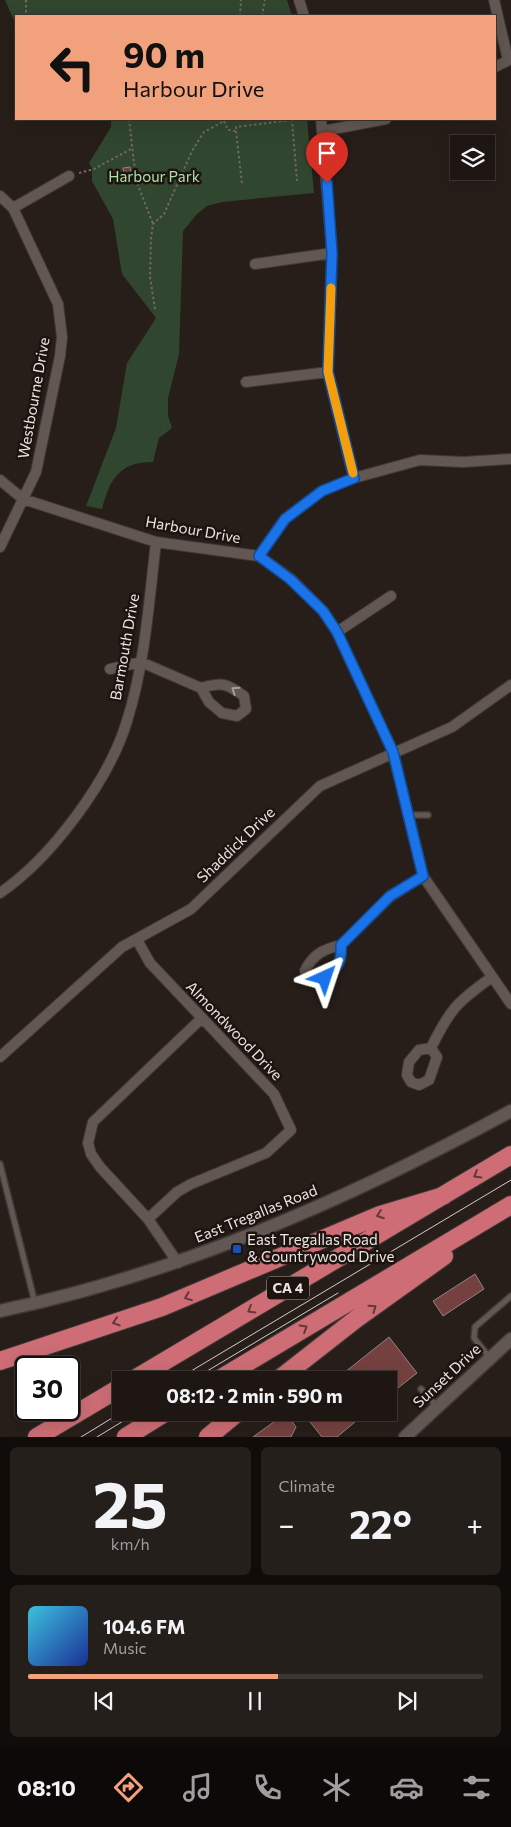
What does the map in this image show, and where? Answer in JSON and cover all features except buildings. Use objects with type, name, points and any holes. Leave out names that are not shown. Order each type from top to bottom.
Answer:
[{"type":"highway","name":"CA 4","points":[[148,1371],[511,1155]]},
{"type":"highway","points":[[0,1362],[162,1307],[380,1215],[443,1196]]},
{"type":"highway","name":"CA 4","points":[[233,1371],[511,1207]]},
{"type":"highway","points":[[290,1371],[511,1207]]},
{"type":"highway","points":[[37,1437],[112,1392]]},
{"type":"highway","points":[[126,1437],[152,1421]]},
{"type":"highway","points":[[208,1437],[227,1421]]},
{"type":"street","points":[[299,0],[304,15]]},
{"type":"street","points":[[494,0],[509,60],[496,66]]},
{"type":"street","points":[[322,120],[332,253],[328,372],[354,478]]},
{"type":"street","points":[[323,131],[381,120]]},
{"type":"street","points":[[13,208],[69,176]]},
{"type":"street","name":"Westbourne Drive","points":[[0,196],[13,208],[58,304],[62,337],[60,356],[36,472],[0,547]]},
{"type":"street","points":[[255,264],[332,253]]},
{"type":"street","points":[[246,382],[328,372]]},
{"type":"street","points":[[259,556],[285,519],[322,491],[354,478],[420,460],[463,462],[511,459]]},
{"type":"street","name":"Harbour Drive","points":[[0,480],[23,499],[156,542],[259,556],[290,579],[323,611],[337,632],[393,752],[423,876],[511,1004]]},
{"type":"street","name":"Barmouth Drive","points":[[0,893],[44,854],[78,816],[104,774],[127,722],[141,662],[156,542]]},
{"type":"street","points":[[337,632],[391,596]]},
{"type":"street","points":[[110,669],[141,662],[201,688]]},
{"type":"street","name":"Shaddick Drive","points":[[0,1057],[122,947],[191,909],[320,786],[452,727],[511,685]]},
{"type":"street","points":[[341,945],[390,896],[423,876]]},
{"type":"street","name":"Almondwood Drive","points":[[137,940],[150,963],[274,1094],[291,1130],[266,1153],[177,1192],[148,1219]]},
{"type":"street","points":[[431,1048],[446,1017],[462,999],[492,977]]},
{"type":"street","points":[[178,1263],[148,1219],[100,1167],[91,1154],[88,1143],[93,1122],[201,1019]]},
{"type":"street","name":"East Tregallas Road","points":[[0,1311],[98,1288],[178,1263],[264,1231],[419,1161],[511,1111]]},
{"type":"street","name":"Sunset Drive","points":[[405,1437],[511,1339]]},
{"type":"lane","points":[[408,815],[428,815]]},
{"type":"lane","points":[[0,1164],[35,1303]]},
{"type":"lane","points":[[490,1358],[480,1346],[473,1333],[475,1327],[511,1296]]},
{"type":"lane","points":[[421,1389],[437,1407]]},
{"type":"path","points":[[26,0],[26,15]]},
{"type":"path","points":[[240,15],[241,0]]},
{"type":"path","points":[[262,15],[265,0]]},
{"type":"path","points":[[129,120],[136,180],[153,224],[150,277],[156,309]]},
{"type":"path","points":[[242,184],[236,127],[283,120]]},
{"type":"path","points":[[293,120],[297,181]]},
{"type":"path","points":[[153,224],[164,214],[192,151],[204,132],[224,121],[228,130],[236,131]]},
{"type":"path","points":[[69,176],[94,168],[131,149]]},
{"type":"green space","points":[[5,0],[287,0],[292,15],[15,15],[15,23]]},
{"type":"green space","name":"Harbour Park","points":[[111,120],[307,120],[314,193],[222,202],[207,206],[197,214],[183,231],[179,354],[168,398],[168,416],[172,428],[159,438],[153,462],[132,465],[118,474],[109,489],[102,509],[86,506],[116,428],[127,363],[156,318],[122,274],[113,219],[92,181],[92,169],[89,163],[111,127]]},
{"type":"tram line","points":[[191,1371],[511,1180]]},
{"type":"tram line","points":[[207,1371],[338,1293]]},
{"type":"tram line","points":[[81,1437],[112,1418]]},
{"type":"tram line","points":[[97,1437],[123,1421]]},
{"type":"slow traffic","points":[[331,288],[328,372],[353,473]]},
{"type":"place","name":"East Tregallas Road & Countrywood Drive","points":[[237,1249]]},
{"type":"route","points":[[325,978],[335,970],[342,960],[341,945],[390,896],[423,876],[393,752],[337,632],[323,611],[290,579],[259,556],[285,519],[322,491],[354,478],[328,372],[332,253],[327,183]]}]
